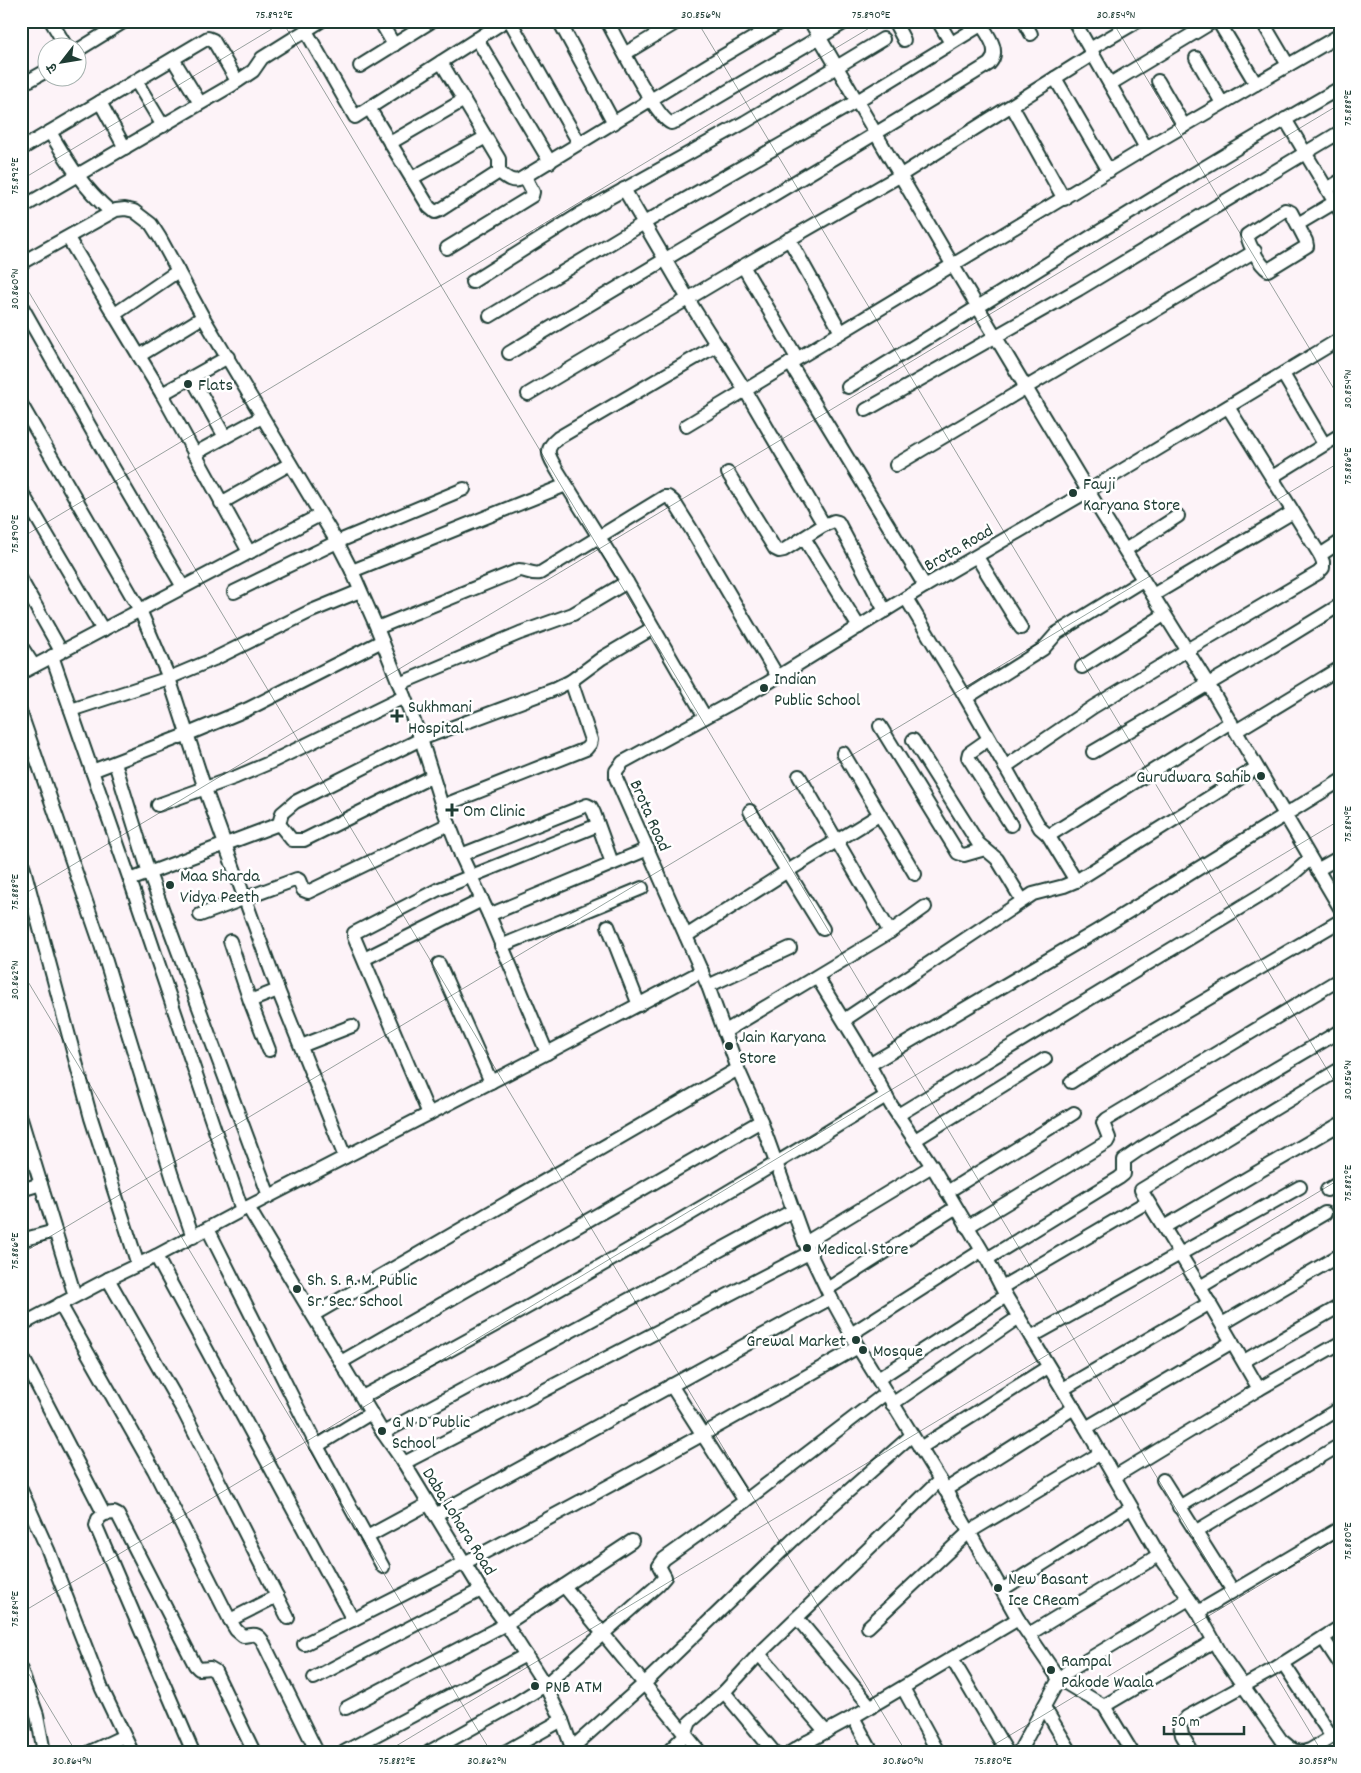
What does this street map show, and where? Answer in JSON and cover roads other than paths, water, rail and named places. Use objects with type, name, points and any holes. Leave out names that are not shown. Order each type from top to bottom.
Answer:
[{"type":"street","points":[[51,21],[61,38]]},
{"type":"street","points":[[21,208],[163,126],[253,71],[257,62],[262,58],[320,21]]},
{"type":"street","points":[[380,21],[394,45]]},
{"type":"street","points":[[360,66],[432,21]]},
{"type":"street","points":[[306,31],[355,116],[505,21]]},
{"type":"street","points":[[510,21],[579,142]]},
{"type":"street","points":[[559,21],[614,123]]},
{"type":"street","points":[[607,21],[651,100],[665,120],[673,123],[847,21]]},
{"type":"street","points":[[626,53],[679,21]]},
{"type":"street","points":[[499,172],[514,182],[525,177],[579,142],[614,123],[721,56],[782,21]]},
{"type":"street","points":[[810,21],[995,337],[1234,727],[1256,768],[1340,908]]},
{"type":"street","points":[[894,21],[904,40]]},
{"type":"street","points":[[938,21],[951,43]]},
{"type":"street","points":[[1024,21],[1031,34]]},
{"type":"street","points":[[1074,21],[1146,148]]},
{"type":"street","points":[[528,394],[901,174],[1012,106],[1138,21]]},
{"type":"street","points":[[1110,84],[1214,21]]},
{"type":"street","points":[[1218,21],[1256,84]]},
{"type":"street","points":[[1262,21],[1288,65]]},
{"type":"street","points":[[88,44],[124,22]]},
{"type":"street","points":[[490,316],[644,223],[857,101],[980,23],[994,47],[996,55],[994,60],[877,134],[665,258],[509,353]]},
{"type":"street","points":[[686,426],[1146,148],[1340,36]]},
{"type":"street","points":[[21,149],[210,38],[237,81]]},
{"type":"street","points":[[478,39],[550,162]]},
{"type":"street","points":[[472,282],[580,214],[744,122],[882,40]]},
{"type":"street","points":[[1196,58],[1222,103]]},
{"type":"street","points":[[173,59],[200,103]]},
{"type":"street","points":[[441,62],[499,159],[499,172]]},
{"type":"street","points":[[21,74],[26,80],[38,76]]},
{"type":"street","points":[[1055,78],[1109,171]]},
{"type":"street","points":[[136,81],[163,126]]},
{"type":"street","points":[[1158,81],[1184,126]]},
{"type":"street","points":[[848,387],[978,308],[1099,231],[1340,88]]},
{"type":"street","points":[[390,143],[464,100]]},
{"type":"street","points":[[100,102],[125,148]]},
{"type":"street","points":[[1012,106],[1064,198]]},
{"type":"street","points":[[369,108],[429,207],[435,212],[499,172]]},
{"type":"street","points":[[1286,119],[1337,206],[1298,224]]},
{"type":"street","points":[[50,132],[76,176],[92,195],[111,212]]},
{"type":"street","points":[[866,410],[1079,289],[1340,132]]},
{"type":"street","points":[[412,178],[486,137]]},
{"type":"street","points":[[447,248],[532,196],[533,192],[525,177]]},
{"type":"street","points":[[1327,189],[1340,182]]},
{"type":"street","points":[[624,189],[824,525]]},
{"type":"street","points":[[21,263],[111,212],[125,209],[134,211],[151,224],[203,317],[337,542],[352,571],[421,739],[448,824],[489,915],[547,1053]]},
{"type":"street","points":[[1288,210],[1298,224],[1307,246],[1268,270],[1254,252],[1247,238],[1249,232],[1288,210]]},
{"type":"street","points":[[68,238],[162,394],[249,552]]},
{"type":"street","points":[[789,239],[841,332]]},
{"type":"street","points":[[896,465],[1254,252]]},
{"type":"street","points":[[743,266],[794,361],[925,586]]},
{"type":"street","points":[[115,314],[178,271]]},
{"type":"street","points":[[21,305],[183,587]]},
{"type":"street","points":[[139,356],[203,317]]},
{"type":"street","name":"Brota Road","points":[[1060,1679],[1018,1619],[943,1485],[858,1347],[829,1294],[807,1248],[792,1210],[761,1121],[738,1069],[702,971],[616,778],[616,771],[623,762],[778,677],[925,586],[1088,491],[1340,339]]},
{"type":"street","points":[[705,717],[627,582],[566,485],[550,457],[548,449],[558,438],[717,346]]},
{"type":"street","points":[[162,394],[228,357]]},
{"type":"street","points":[[1283,374],[1324,444]]},
{"type":"street","points":[[192,378],[225,437]]},
{"type":"street","points":[[21,404],[140,610],[169,678],[205,789],[278,990],[345,1157]]},
{"type":"street","points":[[1005,767],[1093,707],[1318,573],[1323,568],[1320,555],[1228,407]]},
{"type":"street","points":[[194,454],[262,416]]},
{"type":"street","points":[[1272,477],[1340,435]]},
{"type":"street","points":[[221,503],[290,464]]},
{"type":"street","points":[[728,473],[775,549],[779,551],[784,550],[824,525],[838,522],[885,611]]},
{"type":"street","points":[[352,571],[566,485]]},
{"type":"street","points":[[234,592],[337,542],[464,489]]},
{"type":"street","points":[[21,491],[103,630]]},
{"type":"street","points":[[377,628],[519,570],[536,574],[540,573],[664,498],[670,498],[691,529],[778,677]]},
{"type":"street","points":[[1153,595],[1293,512]]},
{"type":"street","points":[[21,673],[320,515]]},
{"type":"street","points":[[1125,550],[1178,516]]},
{"type":"street","points":[[804,538],[859,627]]},
{"type":"street","points":[[1320,555],[1340,542]]},
{"type":"street","points":[[977,557],[1021,628]]},
{"type":"street","name":"Daba Lohara Road","points":[[21,580],[56,654],[71,710],[245,1208],[313,1315],[383,1433],[481,1590],[506,1624],[545,1685],[574,1750]]},
{"type":"street","points":[[966,698],[1043,649],[1057,634],[1143,580]]},
{"type":"street","points":[[158,805],[205,789],[269,763],[402,691],[520,633],[573,614],[627,582]]},
{"type":"street","points":[[71,710],[169,678],[214,659],[309,612],[360,591]]},
{"type":"street","points":[[906,598],[966,698],[1040,828],[1048,834],[1076,881]]},
{"type":"street","points":[[1093,752],[1340,604]]},
{"type":"street","points":[[1082,666],[1164,615]]},
{"type":"street","points":[[279,824],[283,811],[295,802],[421,739],[536,697],[571,681],[596,662],[653,628]]},
{"type":"street","points":[[92,771],[248,709],[382,641]]},
{"type":"street","points":[[21,646],[34,666]]},
{"type":"street","points":[[1048,834],[1053,833],[1234,727],[1340,668]]},
{"type":"street","points":[[442,806],[586,749],[590,744],[590,740],[571,681]]},
{"type":"street","points":[[21,714],[100,942],[172,1176],[193,1237]]},
{"type":"street","points":[[880,726],[958,853],[964,856],[985,849]]},
{"type":"street","points":[[989,739],[969,753],[968,757],[1011,825]]},
{"type":"street","points":[[913,740],[978,843],[997,859],[1022,900]]},
{"type":"street","points":[[843,753],[915,874]]},
{"type":"street","points":[[115,763],[149,873],[269,1196]]},
{"type":"street","points":[[844,1020],[1022,900],[1033,894],[1076,881],[1256,768]]},
{"type":"street","points":[[279,824],[292,840],[304,840],[433,776]]},
{"type":"street","points":[[799,776],[890,932]]},
{"type":"street","points":[[869,1065],[1097,931],[1340,781]]},
{"type":"street","points":[[461,855],[587,805],[591,807],[612,863]]},
{"type":"street","points":[[750,810],[786,872],[823,929]]},
{"type":"street","points":[[686,936],[879,815]]},
{"type":"street","points":[[130,880],[279,824]]},
{"type":"street","points":[[200,915],[297,879],[304,890],[308,892],[448,824]]},
{"type":"street","points":[[429,1114],[354,937],[355,932],[437,890],[598,824]]},
{"type":"street","points":[[489,915],[648,849]]},
{"type":"street","points":[[1318,870],[1340,857]]},
{"type":"street","points":[[21,858],[91,1118],[138,1265]]},
{"type":"street","points":[[898,1115],[1274,887],[1293,874],[1310,858]]},
{"type":"street","points":[[502,946],[642,888]]},
{"type":"street","points":[[364,959],[482,900]]},
{"type":"street","points":[[724,1032],[890,932],[925,907]]},
{"type":"street","points":[[1071,1082],[1340,921]]},
{"type":"street","points":[[608,926],[638,1005]]},
{"type":"street","points":[[230,941],[250,1001],[270,1050]]},
{"type":"street","points":[[708,986],[790,948]]},
{"type":"street","points":[[439,964],[490,1082]]},
{"type":"street","points":[[21,1325],[702,971]]},
{"type":"street","points":[[817,977],[844,1020],[886,1096],[932,1166],[1159,1555],[1280,1740],[1293,1750],[1302,1752],[1310,1750],[1329,1741],[1283,1663]]},
{"type":"street","points":[[967,1227],[1107,1142],[1109,1138],[1103,1123],[1108,1119],[1340,979]]},
{"type":"street","points":[[250,1001],[278,990]]},
{"type":"street","points":[[301,1046],[352,1026]]},
{"type":"street","points":[[851,1334],[1119,1178],[1124,1174],[1124,1160],[1140,1149],[1340,1031]]},
{"type":"street","points":[[915,1140],[1045,1059]]},
{"type":"street","points":[[313,1315],[738,1069]]},
{"type":"street","points":[[1259,1389],[1181,1254],[1141,1192],[1142,1187],[1340,1069]]},
{"type":"street","points":[[362,1397],[471,1339],[776,1164],[886,1096]]},
{"type":"street","points":[[947,1192],[1074,1113]]},
{"type":"street","points":[[21,1119],[75,1296]]},
{"type":"street","points":[[341,1362],[761,1121]]},
{"type":"street","points":[[1164,1227],[1340,1124]]},
{"type":"street","points":[[404,1464],[807,1248],[932,1166]]},
{"type":"street","points":[[1327,1190],[1340,1182]]},
{"type":"street","points":[[21,1190],[41,1184]]},
{"type":"street","points":[[1031,1337],[1300,1187]]},
{"type":"street","points":[[878,1379],[1004,1291],[1147,1202]]},
{"type":"street","points":[[367,1537],[431,1510],[671,1385],[829,1294],[955,1208]]},
{"type":"street","points":[[383,1433],[792,1210]]},
{"type":"street","points":[[1200,1286],[1325,1213]]},
{"type":"street","points":[[208,1229],[317,1446],[383,1567]]},
{"type":"street","points":[[21,1240],[55,1231]]},
{"type":"street","points":[[1222,1324],[1340,1255]]},
{"type":"street","points":[[156,1256],[353,1620]]},
{"type":"street","points":[[108,1279],[184,1412],[288,1618]]},
{"type":"street","points":[[1063,1390],[1210,1303]]},
{"type":"street","points":[[60,1304],[154,1470],[230,1620],[236,1630],[243,1636],[254,1634],[258,1635],[262,1640],[317,1752]]},
{"type":"street","points":[[1244,1361],[1340,1306]]},
{"type":"street","points":[[429,1752],[545,1685],[664,1579],[665,1577],[659,1566],[664,1559],[889,1398],[1019,1317]]},
{"type":"street","points":[[1086,1428],[1232,1342]]},
{"type":"street","points":[[1114,1476],[1340,1343]]},
{"type":"street","points":[[304,1644],[465,1563],[702,1436],[858,1347]]},
{"type":"street","points":[[21,1354],[104,1514]]},
{"type":"street","points":[[920,1448],[1048,1367]]},
{"type":"street","points":[[671,1385],[745,1501]]},
{"type":"street","points":[[668,1752],[685,1736],[690,1722],[724,1692],[759,1654],[943,1485],[1074,1408]]},
{"type":"street","points":[[1179,1507],[1340,1408]]},
{"type":"street","points":[[317,1446],[371,1413]]},
{"type":"street","points":[[574,1750],[793,1540],[912,1435]]},
{"type":"street","points":[[1195,1532],[1340,1445]]},
{"type":"street","points":[[868,1627],[969,1532],[1101,1453]]},
{"type":"street","points":[[1163,1480],[1233,1591]]},
{"type":"street","points":[[21,1490],[48,1550],[102,1689],[132,1752]]},
{"type":"street","points":[[1002,1589],[1131,1508]]},
{"type":"street","points":[[193,1752],[96,1526],[98,1519],[104,1514],[114,1513],[118,1515],[195,1665],[199,1669],[210,1668],[215,1672],[254,1752]]},
{"type":"street","points":[[1198,1612],[1340,1528]]},
{"type":"street","points":[[346,1708],[506,1624],[632,1541]]},
{"type":"street","points":[[1029,1634],[1159,1555]]},
{"type":"street","points":[[564,1586],[700,1752]]},
{"type":"street","points":[[314,1678],[481,1590]]},
{"type":"street","points":[[230,1620],[277,1596]]},
{"type":"street","points":[[1020,1752],[1060,1679],[1077,1665],[1189,1599]]},
{"type":"street","points":[[797,1618],[871,1707]]},
{"type":"street","points":[[791,1752],[810,1747],[826,1732],[853,1718],[1018,1619]]},
{"type":"street","points":[[1192,1752],[1180,1730],[1180,1725],[1187,1717],[1283,1663],[1340,1627]]},
{"type":"street","points":[[1323,1638],[1340,1664]]},
{"type":"street","points":[[1104,1706],[1214,1641]]},
{"type":"street","points":[[344,1752],[526,1654]]},
{"type":"street","points":[[759,1654],[826,1732]]},
{"type":"street","points":[[952,1659],[1006,1752]]},
{"type":"street","points":[[21,1670],[36,1715],[44,1752]]},
{"type":"street","points":[[1060,1679],[1104,1706],[1132,1752]]},
{"type":"street","points":[[903,1688],[938,1752]]},
{"type":"street","points":[[724,1692],[774,1752]]},
{"type":"street","points":[[1044,1707],[1071,1752]]},
{"type":"street","points":[[853,1718],[872,1752]]},
{"type":"street","points":[[505,1752],[562,1720]]},
{"type":"street","points":[[90,1752],[124,1736]]},
{"type":"place","name":"Flats","points":[[188,384]]},
{"type":"place","name":"Fauji Karyana Store","points":[[1073,493]]},
{"type":"place","name":"Indian Public School","points":[[764,688]]},
{"type":"place","name":"Sukhmani Hospital","points":[[397,716]]},
{"type":"place","name":"Gurudwara Sahib","points":[[1261,776]]},
{"type":"place","name":"Om Clinic","points":[[452,810]]},
{"type":"place","name":"Maa Sharda Vidya Peeth","points":[[170,885]]},
{"type":"place","name":"Jain Karyana Store","points":[[729,1046]]},
{"type":"place","name":"Medical Store","points":[[807,1248]]},
{"type":"place","name":"Sh. S. R. M. Public Sr. Sec. School","points":[[297,1289]]},
{"type":"place","name":"Grewal Market","points":[[856,1340]]},
{"type":"place","name":"Mosque","points":[[863,1350]]},
{"type":"place","name":"G N D Public School","points":[[382,1431]]},
{"type":"place","name":"New Basant Ice CReam","points":[[998,1588]]},
{"type":"place","name":"Rampal Pakode Waala","points":[[1051,1670]]},
{"type":"place","name":"PNB ATM","points":[[535,1686]]}]
